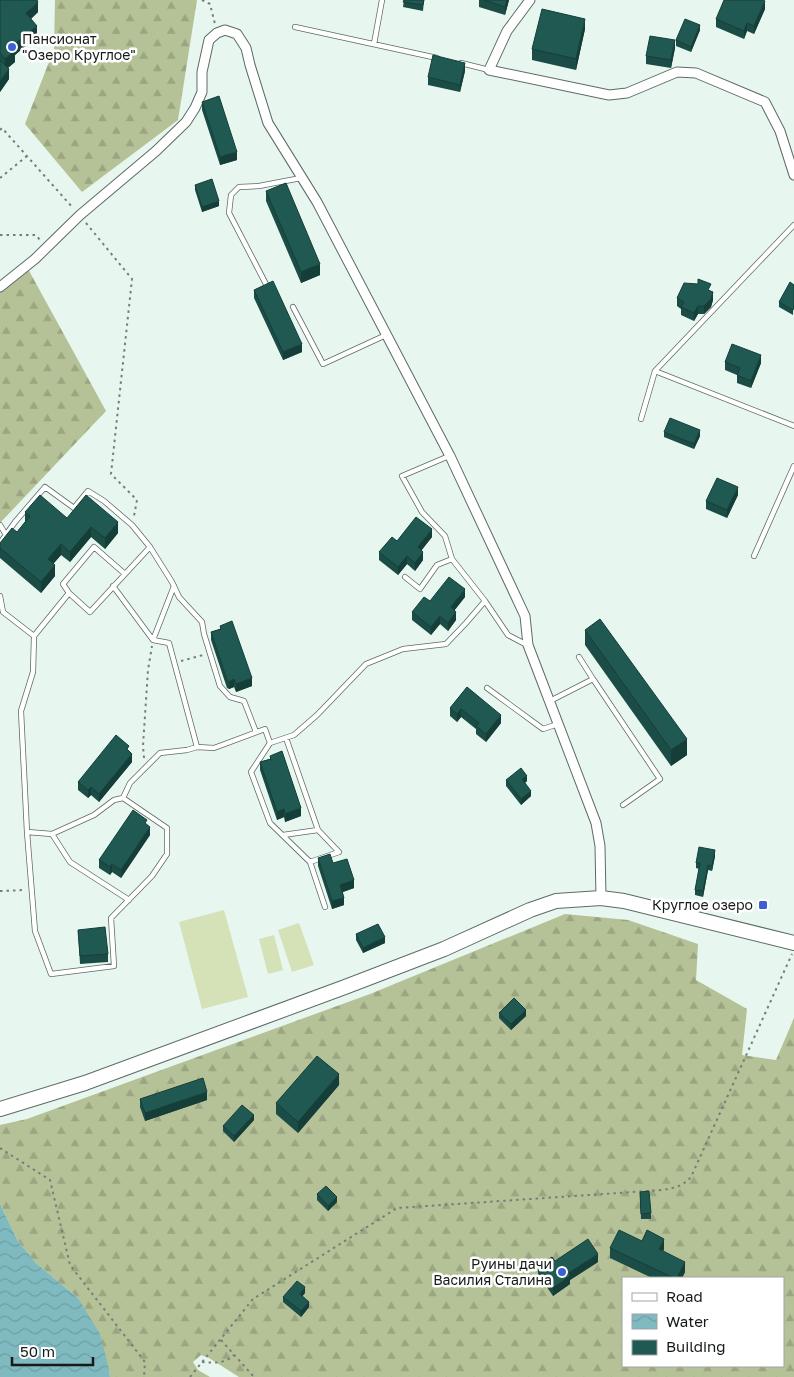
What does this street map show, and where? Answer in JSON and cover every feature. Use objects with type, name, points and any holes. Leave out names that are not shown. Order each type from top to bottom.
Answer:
[{"type":"main road","points":[[0,1109],[85,1083],[345,987],[444,949],[530,910],[556,901],[601,898],[634,903],[794,943]]},
{"type":"street","points":[[530,0],[507,31],[489,70],[609,95],[627,93],[677,72],[696,73],[765,102],[780,131],[794,175]]},
{"type":"street","points":[[0,287],[36,259],[80,215],[156,151],[186,122],[202,92],[202,72],[209,40],[217,33],[225,30],[237,34],[246,48],[268,124],[317,202],[450,456],[525,616],[528,645],[596,823],[600,846],[601,898]]},
{"type":"lane","points":[[374,44],[382,0]]},
{"type":"lane","points":[[295,27],[441,59]]},
{"type":"lane","points":[[451,61],[489,70]]},
{"type":"lane","points":[[268,288],[229,213],[231,195],[239,187],[259,186],[301,178]]},
{"type":"lane","points":[[641,419],[654,370],[794,225]]},
{"type":"lane","points":[[293,307],[324,364],[386,335]]},
{"type":"lane","points":[[654,370],[794,426]]},
{"type":"lane","points":[[450,456],[402,476],[422,512],[445,536],[452,559],[485,601],[508,635],[528,645]]},
{"type":"lane","points":[[754,556],[794,466]]},
{"type":"lane","points":[[0,543],[45,487],[74,508],[88,491],[104,500],[132,525],[150,547],[180,596],[202,622],[220,686],[230,697],[244,701],[256,732]]},
{"type":"lane","points":[[0,525],[6,535]]},
{"type":"lane","points":[[124,574],[94,547],[63,584],[68,593],[90,612],[150,547]]},
{"type":"lane","points":[[405,577],[420,589],[437,565],[452,559]]},
{"type":"lane","points":[[113,586],[153,640],[169,643],[197,747]]},
{"type":"lane","points":[[153,640],[174,586]]},
{"type":"lane","points":[[27,832],[52,834],[94,815],[114,800],[122,798],[167,828],[167,854],[152,876],[111,918],[114,966],[51,974],[35,932],[27,832],[21,711],[33,672],[34,636],[68,593]]},
{"type":"lane","points":[[0,596],[4,612],[34,636]]},
{"type":"lane","points":[[325,907],[310,862],[270,823],[251,772],[270,744],[294,736],[366,664],[403,649],[446,644],[485,601]]},
{"type":"lane","points":[[579,657],[660,779],[623,805]]},
{"type":"lane","points":[[550,701],[593,679]]},
{"type":"lane","points":[[487,688],[543,729],[558,724]]},
{"type":"lane","points":[[122,798],[130,783],[160,754],[197,747],[214,748],[265,729],[270,744]]},
{"type":"lane","points":[[286,738],[318,830],[339,852],[310,862]]},
{"type":"lane","points":[[283,836],[318,830]]},
{"type":"lane","points":[[52,834],[70,862],[129,900]]},
{"type":"path","points":[[202,0],[210,4],[217,33]]},
{"type":"path","points":[[0,130],[2,128],[80,215],[132,279],[111,474],[136,500],[132,525]]},
{"type":"path","points":[[0,178],[27,156]]},
{"type":"path","points":[[0,235],[36,235],[47,248]]},
{"type":"path","points":[[145,768],[144,727],[148,670],[153,640]]},
{"type":"path","points":[[175,663],[210,653]]},
{"type":"path","points":[[0,891],[32,890]]},
{"type":"path","points":[[190,1377],[253,1299],[397,1208],[663,1190],[686,1183],[691,1177],[794,951]]},
{"type":"path","points":[[0,1148],[50,1180],[70,1265],[144,1362],[144,1377]]},
{"type":"path","points":[[220,1339],[254,1377]]},
{"type":"path","points":[[202,1362],[215,1364],[234,1355]]},
{"type":"green space","points":[[55,0],[197,0],[178,120],[82,192],[25,124],[54,49]]},
{"type":"green space","points":[[28,269],[106,411],[0,523],[0,281]]},
{"type":"green space","points":[[224,910],[248,997],[202,1009],[179,922]]},
{"type":"green space","points":[[565,914],[628,920],[698,944],[696,980],[747,1009],[742,1055],[776,1060],[794,1018],[794,1377],[239,1377],[201,1355],[193,1362],[198,1370],[210,1377],[110,1377],[109,1369],[78,1298],[36,1263],[18,1241],[0,1204],[0,1125],[27,1119],[370,994]]},
{"type":"green space","points":[[299,923],[314,965],[292,972],[278,930]]},
{"type":"green space","points":[[274,935],[283,970],[268,974],[259,939]]},
{"type":"water","points":[[0,1204],[18,1241],[36,1263],[78,1298],[100,1334],[110,1377],[0,1377]]},
{"type":"building","name":"Пансионат \"Озеро Круглое\"","points":[[0,0],[37,0],[38,2],[26,13],[37,26],[11,47],[15,51],[5,59],[0,53]]},
{"type":"building","points":[[404,0],[424,0],[423,5],[403,2]]},
{"type":"building","points":[[484,0],[507,0],[505,7]]},
{"type":"building","points":[[724,0],[765,1],[754,26],[747,23],[744,31],[716,19]]},
{"type":"building","points":[[542,9],[585,19],[576,59],[532,49]]},
{"type":"building","points":[[685,19],[700,25],[691,47],[676,40]]},
{"type":"building","points":[[650,36],[675,40],[671,60],[646,56]]},
{"type":"building","points":[[433,55],[465,63],[460,85],[428,77]]},
{"type":"building","points":[[0,60],[9,69],[0,82]]},
{"type":"building","points":[[219,96],[237,152],[220,157],[202,102]]},
{"type":"building","points":[[212,179],[219,201],[202,207],[195,185]]},
{"type":"building","points":[[286,183],[320,264],[301,272],[266,191]]},
{"type":"building","points":[[698,279],[711,284],[708,290],[713,292],[711,299],[704,306],[698,306],[694,313],[681,307],[684,302],[677,298],[684,283],[698,284]]},
{"type":"building","points":[[273,281],[302,344],[283,352],[254,290]]},
{"type":"building","points":[[790,282],[794,285],[793,310],[779,302]]},
{"type":"building","points":[[732,344],[761,355],[751,381],[737,375],[740,368],[725,362]]},
{"type":"building","points":[[670,418],[700,430],[694,444],[664,432]]},
{"type":"building","points":[[717,478],[738,487],[727,510],[706,501]]},
{"type":"building","points":[[40,495],[67,518],[86,495],[118,522],[105,538],[91,527],[70,552],[61,544],[48,559],[55,565],[41,582],[0,548],[0,543],[12,528],[17,532],[30,516],[25,512]]},
{"type":"building","points":[[416,517],[432,529],[418,547],[423,552],[415,563],[407,556],[398,567],[379,552],[392,537],[397,541]]},
{"type":"building","points":[[449,577],[465,589],[451,607],[456,612],[448,623],[440,616],[431,627],[412,612],[424,597],[430,601]]},
{"type":"building","points":[[600,619],[687,739],[671,750],[585,630]]},
{"type":"building","points":[[232,621],[252,678],[236,684],[234,679],[229,682],[227,680],[211,632],[221,629],[220,626]]},
{"type":"building","points":[[467,687],[501,715],[486,734],[476,726],[479,723],[461,709],[457,714],[450,708]]},
{"type":"building","points":[[116,735],[129,746],[127,749],[132,754],[99,794],[91,787],[88,790],[78,782]]},
{"type":"building","points":[[282,751],[301,808],[285,814],[284,809],[277,812],[260,762],[271,759],[270,756]]},
{"type":"building","points":[[521,768],[527,776],[522,779],[531,791],[521,799],[506,780]]},
{"type":"building","points":[[133,810],[147,820],[145,823],[150,827],[121,870],[112,864],[110,867],[99,860]]},
{"type":"building","points":[[699,847],[715,850],[712,866],[708,865],[703,891],[695,890],[700,863],[696,863]]},
{"type":"building","points":[[330,854],[333,863],[347,859],[354,880],[340,885],[344,898],[332,901],[318,858]]},
{"type":"building","points":[[378,924],[385,937],[363,948],[356,934]]},
{"type":"building","points":[[105,927],[108,954],[80,956],[78,930]]},
{"type":"building","points":[[514,998],[526,1010],[511,1024],[499,1013]]},
{"type":"building","points":[[317,1056],[339,1074],[298,1122],[276,1103]]},
{"type":"building","points":[[203,1078],[207,1092],[145,1113],[140,1099]]},
{"type":"building","points":[[242,1105],[254,1115],[234,1136],[223,1126]]},
{"type":"building","points":[[326,1186],[337,1197],[328,1206],[317,1194]]},
{"type":"building","points":[[649,1191],[651,1213],[641,1214],[640,1192]]},
{"type":"building","points":[[619,1230],[642,1241],[647,1230],[664,1239],[659,1249],[685,1262],[678,1277],[672,1277],[610,1248]]},
{"type":"building","name":"Руины дачи Василия Сталина","points":[[588,1239],[598,1254],[569,1273],[570,1276],[553,1288],[538,1266],[552,1257],[555,1261]]},
{"type":"building","points":[[297,1281],[305,1287],[300,1294],[309,1302],[301,1311],[283,1297]]},
{"type":"place","name":"Пансионат \"Озеро Круглое\"","points":[[12,47]]},
{"type":"place","name":"Круглое озеро","points":[[763,905]]},
{"type":"place","name":"Руины дачи Василия Сталина","points":[[562,1272]]}]
